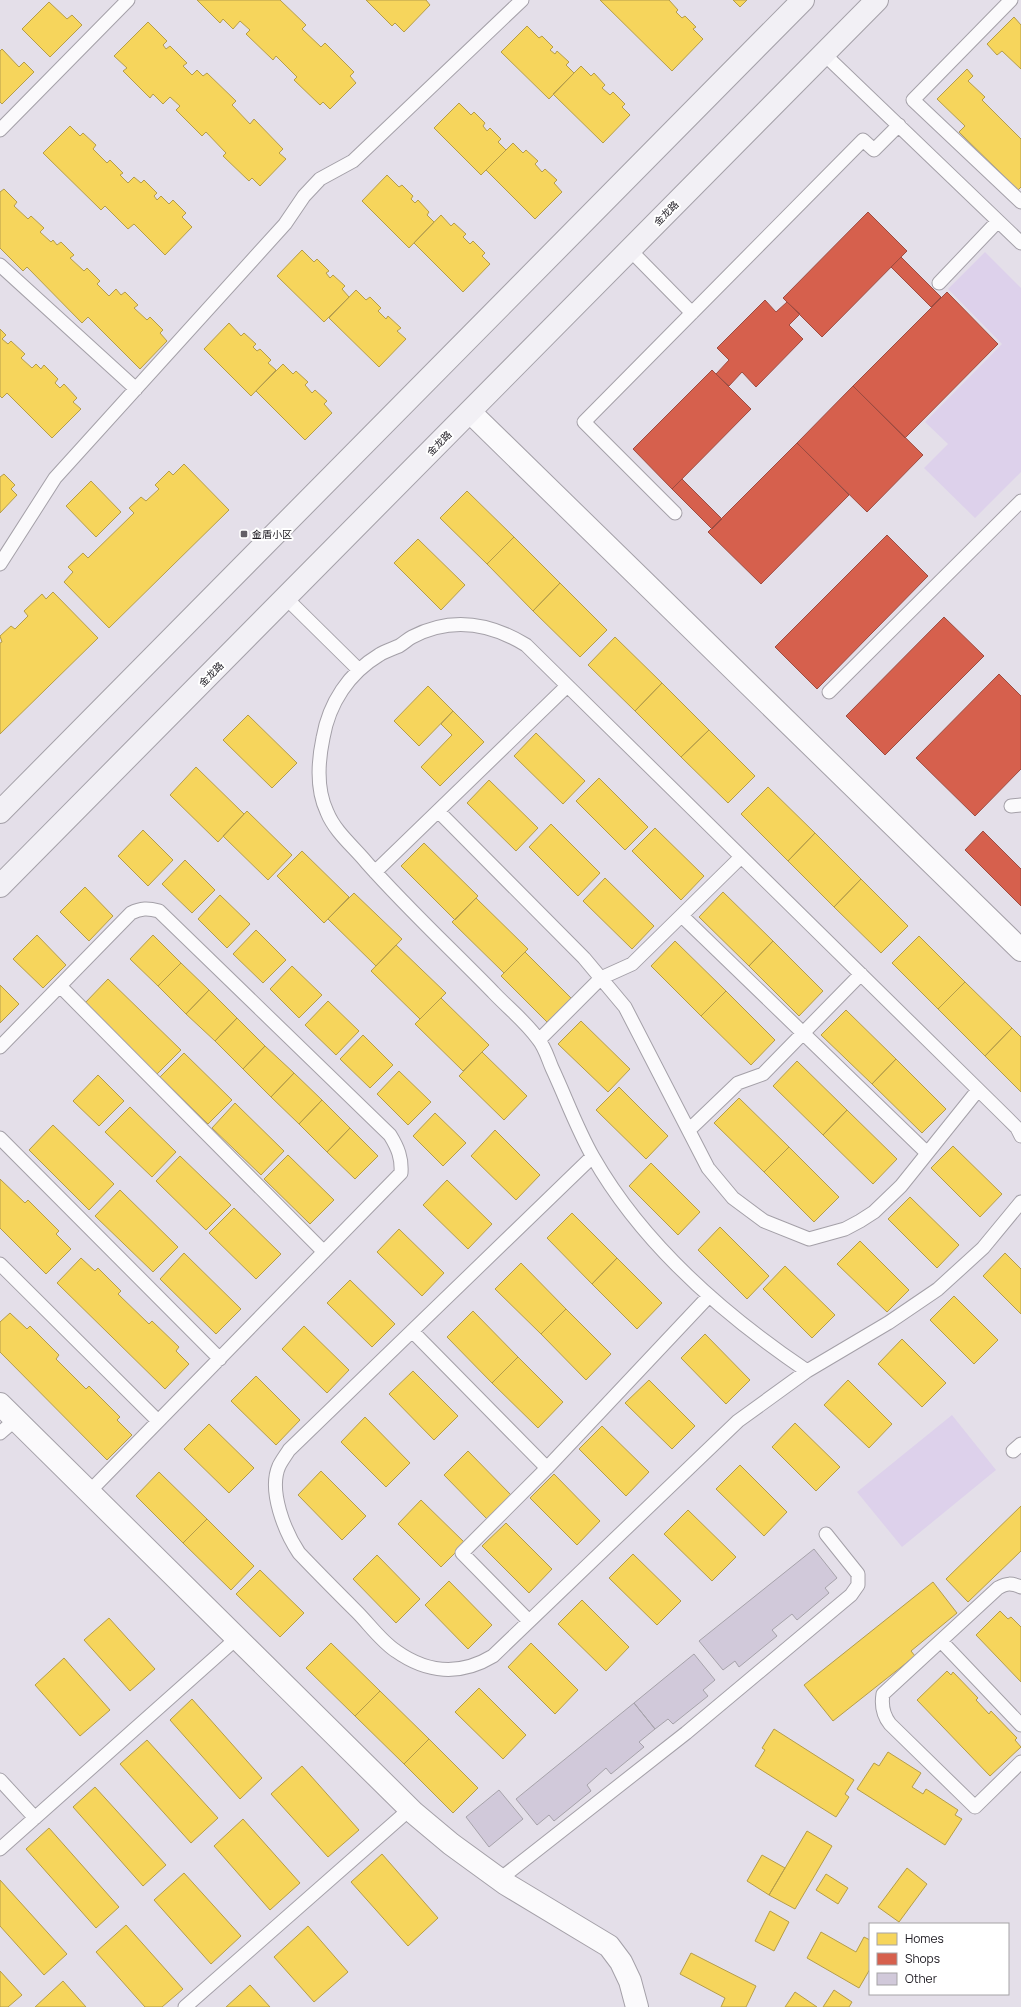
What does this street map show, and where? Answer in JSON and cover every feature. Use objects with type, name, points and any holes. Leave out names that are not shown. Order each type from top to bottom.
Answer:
[{"type":"main road","points":[[2,805],[803,0]]},
{"type":"main road","name":"金龙路","points":[[0,886],[877,0]]},
{"type":"street","points":[[470,412],[1021,950]]},
{"type":"street","points":[[0,1404],[8,1426],[89,1492],[410,1809],[451,1844],[500,1879],[608,1946],[621,1962],[630,1981],[637,2007]]},
{"type":"lane","points":[[0,130],[128,0]]},
{"type":"lane","points":[[0,564],[55,478],[285,224],[304,196],[320,179],[352,161],[522,0]]},
{"type":"lane","points":[[1011,0],[913,100],[1021,202]]},
{"type":"lane","points":[[824,54],[1021,243]]},
{"type":"lane","points":[[675,513],[584,422],[863,140],[874,150],[899,125]]},
{"type":"lane","points":[[939,283],[998,221]]},
{"type":"lane","points":[[630,250],[692,313]]},
{"type":"lane","points":[[0,266],[136,389]]},
{"type":"lane","points":[[829,692],[1021,501]]},
{"type":"lane","points":[[286,598],[359,670]]},
{"type":"lane","points":[[807,1371],[745,1327],[709,1296],[676,1264],[646,1230],[592,1157],[539,1040],[375,872],[333,824],[322,798],[319,785],[322,740],[331,708],[340,692],[359,670],[381,654],[426,631],[441,626],[472,624],[497,630],[526,645],[1017,1128],[1021,1136]]},
{"type":"lane","points":[[375,872],[567,686]]},
{"type":"lane","points":[[438,811],[584,958],[626,1007],[690,1130],[708,1168],[733,1198],[764,1221],[809,1239],[845,1229],[874,1212],[901,1186],[978,1090]]},
{"type":"lane","points":[[539,1040],[601,978],[632,964],[741,857]]},
{"type":"lane","points":[[0,1047],[131,913],[143,909],[151,909],[159,912],[390,1135],[397,1146],[401,1158],[402,1173],[89,1492]]},
{"type":"lane","points":[[682,916],[927,1153]]},
{"type":"lane","points":[[690,1130],[738,1084],[763,1074],[861,974]]},
{"type":"lane","points":[[60,986],[324,1252]]},
{"type":"lane","points":[[0,1138],[220,1358]]},
{"type":"lane","points":[[592,1157],[289,1450],[278,1467],[278,1507],[283,1523],[299,1553],[395,1650],[424,1665],[441,1669],[458,1669],[482,1662],[492,1656],[738,1420],[807,1371],[888,1323],[938,1289],[983,1248],[1021,1202]]},
{"type":"lane","points":[[0,1264],[158,1421]]},
{"type":"lane","points":[[529,1621],[462,1554],[546,1468],[709,1296]]},
{"type":"lane","points":[[412,1331],[546,1468]]},
{"type":"lane","points":[[500,1879],[686,1733],[851,1595],[858,1585],[858,1574],[826,1534]]},
{"type":"lane","points":[[1021,1587],[1012,1583],[1007,1583],[998,1588],[883,1694],[882,1710],[886,1718],[975,1807],[1021,1762]]},
{"type":"lane","points":[[0,1850],[237,1638]]},
{"type":"lane","points":[[941,1640],[1021,1725]]},
{"type":"lane","points":[[0,1780],[35,1818]]},
{"type":"lane","points":[[185,2007],[410,1809]]},
{"type":"shaded area","points":[[985,252],[1021,288],[1021,472],[975,518],[924,468],[948,444],[925,422],[1002,344],[948,289]]},
{"type":"shaded area","points":[[952,1415],[996,1470],[902,1547],[857,1492]]},
{"type":"building: Homes","points":[[197,0],[280,0],[306,25],[302,29],[321,47],[325,43],[354,72],[350,76],[356,83],[330,109],[323,102],[320,105],[294,80],[297,77],[276,56],[273,60],[246,34],[250,30],[240,21],[233,29],[223,19],[220,23]]},
{"type":"building: Homes","points":[[366,0],[426,0],[430,5],[404,32],[395,23],[392,26]]},
{"type":"building: Homes","points":[[600,0],[669,0],[678,10],[676,12],[682,18],[685,16],[696,27],[693,29],[703,39],[672,71]]},
{"type":"building: Homes","points":[[733,0],[747,0],[740,7]]},
{"type":"building: Homes","points":[[49,2],[67,19],[72,15],[82,25],[50,57],[22,29]]},
{"type":"building: Homes","points":[[1014,17],[1021,25],[1021,69],[1002,51],[997,55],[987,44]]},
{"type":"building: Homes","points":[[148,22],[167,41],[163,45],[166,49],[170,46],[187,63],[183,66],[192,75],[197,70],[203,76],[207,73],[236,101],[232,105],[250,124],[254,119],[283,149],[279,153],[286,159],[260,186],[252,178],[249,181],[223,156],[226,153],[206,132],[202,136],[176,110],[180,106],[170,97],[163,104],[153,94],[150,98],[123,71],[127,68],[114,56]]},
{"type":"building: Homes","points":[[527,26],[539,38],[542,36],[553,47],[550,50],[555,54],[557,51],[569,62],[566,65],[574,73],[549,99],[501,52]]},
{"type":"building: Homes","points":[[2,49],[19,67],[24,62],[34,72],[2,104],[0,102],[0,51]]},
{"type":"building: Homes","points":[[581,66],[591,76],[594,73],[605,85],[602,88],[610,95],[613,92],[625,104],[622,107],[630,115],[603,143],[553,94]]},
{"type":"building: Homes","points":[[967,69],[973,76],[968,81],[985,97],[982,100],[1021,139],[1021,187],[1018,190],[959,132],[965,126],[937,99]]},
{"type":"building: Homes","points":[[459,103],[471,115],[474,112],[485,123],[483,126],[487,131],[490,128],[501,139],[498,142],[506,150],[481,175],[434,128]]},
{"type":"building: Homes","points":[[70,126],[80,136],[83,133],[96,145],[93,149],[107,163],[110,160],[123,173],[120,175],[128,183],[134,177],[141,183],[144,180],[157,193],[154,196],[157,200],[161,196],[169,204],[173,200],[186,213],[182,217],[192,227],[165,255],[134,224],[128,229],[105,206],[101,210],[43,153]]},
{"type":"building: Homes","points":[[513,143],[523,153],[526,150],[538,161],[535,164],[542,172],[545,169],[557,180],[554,183],[562,192],[535,219],[486,170]]},
{"type":"building: Homes","points":[[387,175],[399,187],[402,185],[413,196],[411,199],[415,203],[418,200],[429,212],[427,215],[434,222],[409,248],[362,201]]},
{"type":"building: Homes","points":[[4,189],[17,202],[14,206],[28,219],[31,216],[44,228],[40,232],[51,242],[53,240],[57,245],[61,242],[74,255],[70,258],[84,271],[87,268],[100,281],[97,284],[109,296],[116,289],[121,295],[125,292],[138,305],[134,308],[147,320],[150,317],[163,330],[160,333],[167,341],[140,369],[88,317],[82,323],[27,267],[23,271],[0,248],[0,192]]},
{"type":"building: Homes","points":[[441,215],[451,226],[454,223],[466,234],[463,237],[470,244],[473,241],[485,253],[482,256],[490,264],[463,292],[414,243]]},
{"type":"building: Homes","points":[[302,250],[314,262],[317,259],[329,271],[326,273],[330,278],[333,275],[345,286],[342,289],[349,297],[324,322],[277,276]]},
{"type":"building: Homes","points":[[356,290],[366,300],[370,297],[381,308],[378,311],[386,319],[388,316],[401,328],[397,331],[406,339],[379,367],[329,318]]},
{"type":"building: Homes","points":[[229,323],[241,336],[244,333],[256,344],[253,347],[257,351],[260,349],[271,360],[268,363],[276,370],[251,396],[204,349]]},
{"type":"building: Homes","points":[[0,329],[6,335],[2,339],[8,344],[11,341],[25,354],[21,358],[32,368],[36,364],[41,369],[44,365],[58,379],[55,383],[60,388],[64,384],[77,398],[73,402],[81,409],[52,438],[7,393],[2,398],[0,396]]},
{"type":"building: Homes","points":[[283,364],[293,374],[296,371],[308,382],[305,385],[312,393],[315,390],[327,401],[324,404],[332,413],[305,440],[256,391]]},
{"type":"building: Homes","points":[[184,464],[229,510],[109,628],[64,582],[73,572],[68,567],[83,553],[88,558],[134,513],[129,508],[141,497],[146,501],[159,489],[155,485],[169,471],[173,475]]},
{"type":"building: Homes","points":[[4,474],[15,485],[11,489],[17,495],[0,513],[0,477]]},
{"type":"building: Homes","points":[[91,481],[121,512],[96,537],[66,506]]},
{"type":"building: Homes","points":[[467,491],[514,537],[487,564],[440,518]]},
{"type":"building: Homes","points":[[514,537],[560,583],[533,611],[487,564]]},
{"type":"building: Homes","points":[[418,539],[465,585],[441,610],[394,563]]},
{"type":"building: Homes","points":[[560,583],[607,630],[580,657],[533,611]]},
{"type":"building: Homes","points":[[53,592],[98,638],[0,734],[0,643],[2,642],[0,636],[11,626],[15,629],[28,616],[24,611],[42,594],[46,599]]},
{"type":"building: Homes","points":[[615,637],[662,683],[635,711],[588,665]]},
{"type":"building: Homes","points":[[662,683],[709,730],[681,757],[635,711]]},
{"type":"building: Homes","points":[[428,686],[453,711],[419,746],[394,721]]},
{"type":"building: Homes","points":[[453,711],[484,742],[440,786],[421,767],[452,735],[441,724]]},
{"type":"building: Homes","points":[[248,715],[297,763],[272,788],[223,740]]},
{"type":"building: Homes","points":[[709,730],[755,776],[728,803],[681,757]]},
{"type":"building: Homes","points":[[536,733],[585,781],[563,804],[514,756]]},
{"type":"building: Homes","points":[[196,767],[244,814],[218,842],[170,795]]},
{"type":"building: Homes","points":[[599,778],[648,827],[625,850],[576,801]]},
{"type":"building: Homes","points":[[489,780],[538,828],[516,851],[467,803]]},
{"type":"building: Homes","points":[[768,787],[815,833],[788,861],[741,814]]},
{"type":"building: Homes","points":[[247,811],[292,855],[268,880],[223,836]]},
{"type":"building: Homes","points":[[551,824],[600,873],[578,896],[529,847]]},
{"type":"building: Homes","points":[[655,828],[704,876],[681,900],[632,851]]},
{"type":"building: Homes","points":[[143,830],[173,860],[148,886],[118,856]]},
{"type":"building: Homes","points":[[815,833],[861,879],[834,907],[788,861]]},
{"type":"building: Homes","points":[[424,843],[478,896],[455,920],[401,866]]},
{"type":"building: Homes","points":[[302,851],[349,897],[324,923],[277,876]]},
{"type":"building: Homes","points":[[185,860],[215,890],[192,913],[162,884]]},
{"type":"building: Homes","points":[[605,878],[654,926],[632,949],[583,901]]},
{"type":"building: Homes","points":[[861,879],[908,926],[881,953],[834,907]]},
{"type":"building: Homes","points":[[85,887],[113,916],[89,941],[60,912]]},
{"type":"building: Homes","points":[[723,892],[773,941],[749,966],[699,917]]},
{"type":"building: Homes","points":[[354,893],[402,939],[376,966],[328,919]]},
{"type":"building: Homes","points":[[220,895],[250,924],[227,948],[198,919]]},
{"type":"building: Homes","points":[[476,898],[528,949],[504,973],[452,922]]},
{"type":"building: Homes","points":[[256,930],[286,960],[263,983],[233,954]]},
{"type":"building: Homes","points":[[37,935],[66,965],[43,988],[13,959]]},
{"type":"building: Homes","points":[[153,935],[181,963],[158,986],[130,959]]},
{"type":"building: Homes","points":[[919,936],[965,982],[938,1009],[892,963]]},
{"type":"building: Homes","points":[[675,941],[726,991],[701,1016],[651,966]]},
{"type":"building: Homes","points":[[773,941],[823,991],[799,1016],[749,966]]},
{"type":"building: Homes","points":[[396,945],[446,993],[420,1019],[371,971]]},
{"type":"building: Homes","points":[[525,952],[571,998],[547,1022],[501,976]]},
{"type":"building: Homes","points":[[181,963],[209,990],[186,1014],[158,986]]},
{"type":"building: Homes","points":[[292,966],[322,995],[299,1018],[270,989]]},
{"type":"building: Homes","points":[[108,979],[181,1050],[157,1074],[85,1003]]},
{"type":"building: Homes","points":[[965,982],[1012,1028],[985,1056],[938,1009]]},
{"type":"building: Homes","points":[[0,985],[19,1004],[0,1023]]},
{"type":"building: Homes","points":[[209,990],[237,1018],[215,1041],[186,1014]]},
{"type":"building: Homes","points":[[726,991],[775,1040],[751,1065],[701,1016]]},
{"type":"building: Homes","points":[[441,998],[489,1045],[463,1071],[415,1024]]},
{"type":"building: Homes","points":[[328,1001],[359,1031],[336,1055],[305,1025]]},
{"type":"building: Homes","points":[[846,1010],[896,1059],[872,1084],[821,1035]]},
{"type":"building: Homes","points":[[237,1018],[265,1046],[243,1069],[215,1041]]},
{"type":"building: Homes","points":[[581,1021],[630,1069],[608,1092],[558,1044]]},
{"type":"building: Homes","points":[[1012,1028],[1021,1037],[1021,1092],[985,1056]]},
{"type":"building: Homes","points":[[363,1035],[393,1065],[370,1088],[340,1059]]},
{"type":"building: Homes","points":[[265,1046],[294,1073],[271,1097],[243,1069]]},
{"type":"building: Homes","points":[[482,1052],[527,1096],[504,1120],[459,1076]]},
{"type":"building: Homes","points":[[184,1053],[232,1100],[208,1124],[160,1077]]},
{"type":"building: Homes","points":[[896,1059],[946,1109],[922,1133],[872,1084]]},
{"type":"building: Homes","points":[[797,1061],[847,1110],[823,1135],[773,1086]]},
{"type":"building: Homes","points":[[399,1071],[431,1102],[408,1125],[377,1094]]},
{"type":"building: Homes","points":[[294,1073],[322,1100],[299,1124],[271,1097]]},
{"type":"building: Homes","points":[[98,1075],[124,1101],[99,1126],[73,1101]]},
{"type":"building: Homes","points":[[619,1087],[668,1136],[646,1159],[596,1110]]},
{"type":"building: Homes","points":[[739,1098],[789,1147],[764,1172],[714,1123]]},
{"type":"building: Homes","points":[[322,1100],[350,1128],[327,1152],[299,1124]]},
{"type":"building: Homes","points":[[235,1103],[284,1151],[261,1175],[212,1128]]},
{"type":"building: Homes","points":[[130,1107],[176,1152],[152,1177],[105,1132]]},
{"type":"building: Homes","points":[[847,1110],[897,1159],[873,1184],[823,1135]]},
{"type":"building: Homes","points":[[435,1113],[466,1143],[443,1166],[413,1136]]},
{"type":"building: Homes","points":[[53,1125],[114,1184],[89,1210],[29,1150]]},
{"type":"building: Homes","points":[[350,1128],[378,1156],[355,1179],[327,1152]]},
{"type":"building: Homes","points":[[495,1130],[540,1175],[516,1200],[471,1156]]},
{"type":"building: Homes","points":[[953,1146],[1002,1194],[980,1217],[931,1168]]},
{"type":"building: Homes","points":[[789,1147],[839,1197],[814,1222],[764,1172]]},
{"type":"building: Homes","points":[[288,1155],[334,1200],[310,1224],[264,1179]]},
{"type":"building: Homes","points":[[180,1156],[231,1205],[206,1230],[156,1181]]},
{"type":"building: Homes","points":[[651,1163],[700,1212],[678,1235],[629,1186]]},
{"type":"building: Homes","points":[[0,1179],[25,1203],[28,1200],[59,1231],[56,1234],[71,1249],[46,1274],[0,1228]]},
{"type":"building: Homes","points":[[447,1180],[492,1224],[468,1249],[423,1205]]},
{"type":"building: Homes","points":[[120,1190],[178,1247],[153,1272],[95,1216]]},
{"type":"building: Homes","points":[[910,1197],[959,1245],[937,1268],[888,1219]]},
{"type":"building: Homes","points":[[234,1208],[281,1254],[256,1279],[209,1233]]},
{"type":"building: Homes","points":[[572,1213],[617,1258],[592,1284],[547,1238]]},
{"type":"building: Homes","points":[[720,1227],[769,1276],[747,1299],[698,1250]]},
{"type":"building: Homes","points":[[399,1229],[444,1273],[422,1296],[377,1252]]},
{"type":"building: Homes","points":[[860,1241],[909,1290],[887,1312],[837,1264]]},
{"type":"building: Homes","points":[[184,1253],[241,1309],[216,1334],[160,1279]]},
{"type":"building: Homes","points":[[1005,1253],[1021,1269],[1021,1314],[983,1276]]},
{"type":"building: Homes","points":[[81,1258],[95,1271],[98,1268],[121,1291],[118,1294],[149,1324],[152,1321],[179,1347],[176,1351],[189,1364],[165,1389],[57,1283]]},
{"type":"building: Homes","points":[[617,1258],[662,1303],[637,1329],[592,1284]]},
{"type":"building: Homes","points":[[521,1263],[566,1309],[541,1334],[495,1289]]},
{"type":"building: Homes","points":[[785,1266],[835,1315],[812,1338],[763,1289]]},
{"type":"building: Homes","points":[[350,1280],[395,1324],[372,1347],[327,1303]]},
{"type":"building: Homes","points":[[954,1296],[998,1340],[974,1364],[930,1320]]},
{"type":"building: Homes","points":[[566,1309],[611,1354],[586,1380],[541,1334]]},
{"type":"building: Homes","points":[[473,1311],[518,1357],[492,1383],[447,1337]]},
{"type":"building: Homes","points":[[10,1313],[27,1329],[30,1326],[59,1355],[56,1359],[86,1389],[89,1386],[120,1417],[117,1420],[132,1435],[107,1460],[0,1352],[0,1322]]},
{"type":"building: Homes","points":[[304,1326],[349,1370],[327,1393],[282,1349]]},
{"type":"building: Homes","points":[[705,1334],[750,1380],[726,1404],[681,1358]]},
{"type":"building: Homes","points":[[902,1339],[946,1383],[922,1407],[878,1364]]},
{"type":"building: Homes","points":[[518,1357],[563,1402],[538,1428],[492,1383]]},
{"type":"building: Homes","points":[[413,1371],[458,1416],[434,1440],[389,1394]]},
{"type":"building: Homes","points":[[256,1376],[300,1420],[276,1445],[231,1401]]},
{"type":"building: Homes","points":[[649,1380],[695,1426],[672,1449],[625,1403]]},
{"type":"building: Homes","points":[[848,1380],[892,1424],[869,1448],[824,1405]]},
{"type":"building: Homes","points":[[365,1417],[410,1463],[386,1487],[341,1442]]},
{"type":"building: Homes","points":[[795,1423],[840,1467],[816,1491],[772,1447]]},
{"type":"building: Homes","points":[[209,1424],[254,1468],[229,1493],[184,1449]]},
{"type":"building: Homes","points":[[602,1426],[649,1472],[626,1496],[579,1449]]},
{"type":"building: Homes","points":[[468,1451],[511,1495],[487,1519],[444,1475]]},
{"type":"building: Homes","points":[[740,1465],[787,1512],[764,1536],[716,1489]]},
{"type":"building: Homes","points":[[321,1471],[366,1516],[342,1540],[298,1495]]},
{"type":"building: Homes","points":[[159,1472],[207,1519],[183,1543],[136,1496]]},
{"type":"building: Homes","points":[[554,1474],[600,1521],[577,1545],[530,1498]]},
{"type":"building: Homes","points":[[421,1500],[465,1543],[441,1567],[398,1524]]},
{"type":"building: Homes","points":[[1021,1506],[1021,1551],[968,1602],[946,1579]]},
{"type":"building: Homes","points":[[688,1510],[736,1557],[712,1581],[664,1534]]},
{"type":"building: Homes","points":[[207,1519],[254,1566],[231,1590],[183,1543]]},
{"type":"building: Homes","points":[[506,1523],[552,1569],[529,1593],[482,1546]]},
{"type":"building: Homes","points":[[633,1554],[681,1601],[657,1625],[609,1578]]},
{"type":"building: Homes","points":[[377,1555],[420,1599],[396,1623],[353,1579]]},
{"type":"building: Homes","points":[[260,1570],[304,1613],[280,1637],[236,1594]]},
{"type":"building: Homes","points":[[449,1581],[492,1625],[468,1649],[425,1605]]},
{"type":"building: Homes","points":[[933,1582],[957,1613],[911,1651],[915,1656],[833,1721],[804,1685]]},
{"type":"building: Homes","points":[[582,1600],[629,1647],[606,1671],[558,1624]]},
{"type":"building: Homes","points":[[1000,1611],[1008,1619],[1011,1617],[1021,1627],[1021,1682],[976,1635]]},
{"type":"building: Homes","points":[[109,1618],[155,1669],[130,1691],[84,1640]]},
{"type":"building: Homes","points":[[331,1643],[380,1691],[355,1716],[306,1668]]},
{"type":"building: Homes","points":[[531,1643],[578,1690],[555,1714],[508,1667]]},
{"type":"building: Homes","points":[[64,1658],[110,1710],[80,1736],[35,1685]]},
{"type":"building: Homes","points":[[947,1671],[951,1675],[953,1672],[978,1698],[976,1700],[989,1714],[991,1711],[1017,1738],[1015,1740],[1021,1747],[990,1776],[917,1700]]},
{"type":"building: Homes","points":[[479,1688],[526,1735],[503,1759],[455,1712]]},
{"type":"building: Homes","points":[[380,1691],[429,1739],[404,1764],[355,1716]]},
{"type":"building: Homes","points":[[192,1699],[262,1778],[240,1799],[170,1720]]},
{"type":"building: Homes","points":[[774,1729],[854,1780],[845,1794],[849,1797],[836,1817],[755,1766],[765,1750],[762,1748]]},
{"type":"building: Homes","points":[[429,1739],[478,1788],[453,1813],[404,1764]]},
{"type":"building: Homes","points":[[147,1740],[218,1818],[191,1843],[120,1764]]},
{"type":"building: Homes","points":[[888,1752],[921,1773],[912,1787],[923,1794],[926,1789],[958,1810],[955,1815],[962,1819],[945,1845],[857,1789],[874,1763],[879,1766]]},
{"type":"building: Homes","points":[[302,1766],[359,1830],[328,1857],[271,1794]]},
{"type":"building: Homes","points":[[95,1787],[166,1865],[143,1886],[73,1807]]},
{"type":"building: Homes","points":[[243,1819],[300,1883],[270,1910],[214,1846]]},
{"type":"building: Homes","points":[[49,1828],[119,1907],[96,1928],[26,1849]]},
{"type":"building: Homes","points":[[807,1831],[832,1846],[795,1909],[769,1895]]},
{"type":"building: Homes","points":[[382,1854],[438,1918],[408,1946],[351,1882]]},
{"type":"building: Homes","points":[[762,1855],[785,1868],[769,1895],[747,1881]]},
{"type":"building: Homes","points":[[907,1868],[927,1884],[899,1922],[878,1907]]},
{"type":"building: Homes","points":[[184,1873],[241,1936],[211,1964],[154,1900]]},
{"type":"building: Homes","points":[[826,1874],[848,1888],[838,1904],[816,1890]]},
{"type":"building: Homes","points":[[0,1880],[67,1954],[44,1975],[0,1926]]},
{"type":"building: Homes","points":[[770,1911],[789,1922],[774,1951],[755,1941]]},
{"type":"building: Homes","points":[[126,1925],[183,1989],[162,2007],[145,2007],[96,1952]]},
{"type":"building: Homes","points":[[308,1926],[348,1972],[314,2002],[274,1957]]},
{"type":"building: Homes","points":[[821,1932],[856,1952],[864,1937],[869,1940],[869,1971],[859,1988],[807,1958]]},
{"type":"building: Homes","points":[[691,1953],[756,1986],[746,2007],[721,2007],[725,1998],[680,1974]]},
{"type":"building: Homes","points":[[0,1971],[22,1995],[8,2007],[0,2007]]},
{"type":"building: Homes","points":[[63,1981],[86,2007],[35,2007]]},
{"type":"building: Homes","points":[[250,1985],[270,2007],[226,2007]]},
{"type":"building: Homes","points":[[834,1990],[852,2002],[849,2007],[823,2007]]},
{"type":"building: Homes","points":[[795,1992],[817,2007],[785,2007]]},
{"type":"building: Shops","points":[[868,212],[907,251],[822,337],[783,298]]},
{"type":"building: Shops","points":[[901,257],[941,297],[931,307],[891,267]]},
{"type":"building: Shops","points":[[947,292],[998,344],[905,438],[853,386]]},
{"type":"building: Shops","points":[[765,300],[776,312],[787,302],[800,314],[789,325],[803,339],[756,387],[742,372],[729,386],[716,374],[729,360],[717,348]]},
{"type":"building: Shops","points":[[712,370],[751,409],[672,489],[633,449]]},
{"type":"building: Shops","points":[[853,386],[923,455],[867,512],[797,443]]},
{"type":"building: Shops","points":[[797,443],[849,495],[761,584],[708,532]]},
{"type":"building: Shops","points":[[682,479],[722,519],[712,529],[672,489]]},
{"type":"building: Shops","points":[[887,535],[928,576],[817,689],[775,647]]},
{"type":"building: Shops","points":[[944,617],[984,656],[885,755],[846,716]]},
{"type":"building: Shops","points":[[999,674],[1021,696],[1021,769],[975,816],[916,758]]},
{"type":"building: Shops","points":[[983,831],[1021,869],[1021,906],[965,850]]},
{"type":"building: Other","points":[[814,1549],[837,1578],[825,1588],[829,1593],[797,1620],[792,1614],[772,1630],[777,1636],[739,1667],[735,1661],[723,1670],[699,1641]]},
{"type":"building: Other","points":[[694,1654],[715,1680],[703,1690],[708,1696],[673,1724],[668,1719],[655,1729],[634,1703]]},
{"type":"building: Other","points":[[634,1703],[655,1729],[639,1742],[644,1747],[611,1774],[606,1768],[587,1785],[591,1791],[554,1821],[549,1815],[537,1825],[516,1799]]},
{"type":"building: Other","points":[[499,1790],[523,1819],[489,1847],[466,1817]]},
{"type":"place","name":"金盾小区","points":[[244,534]]}]
